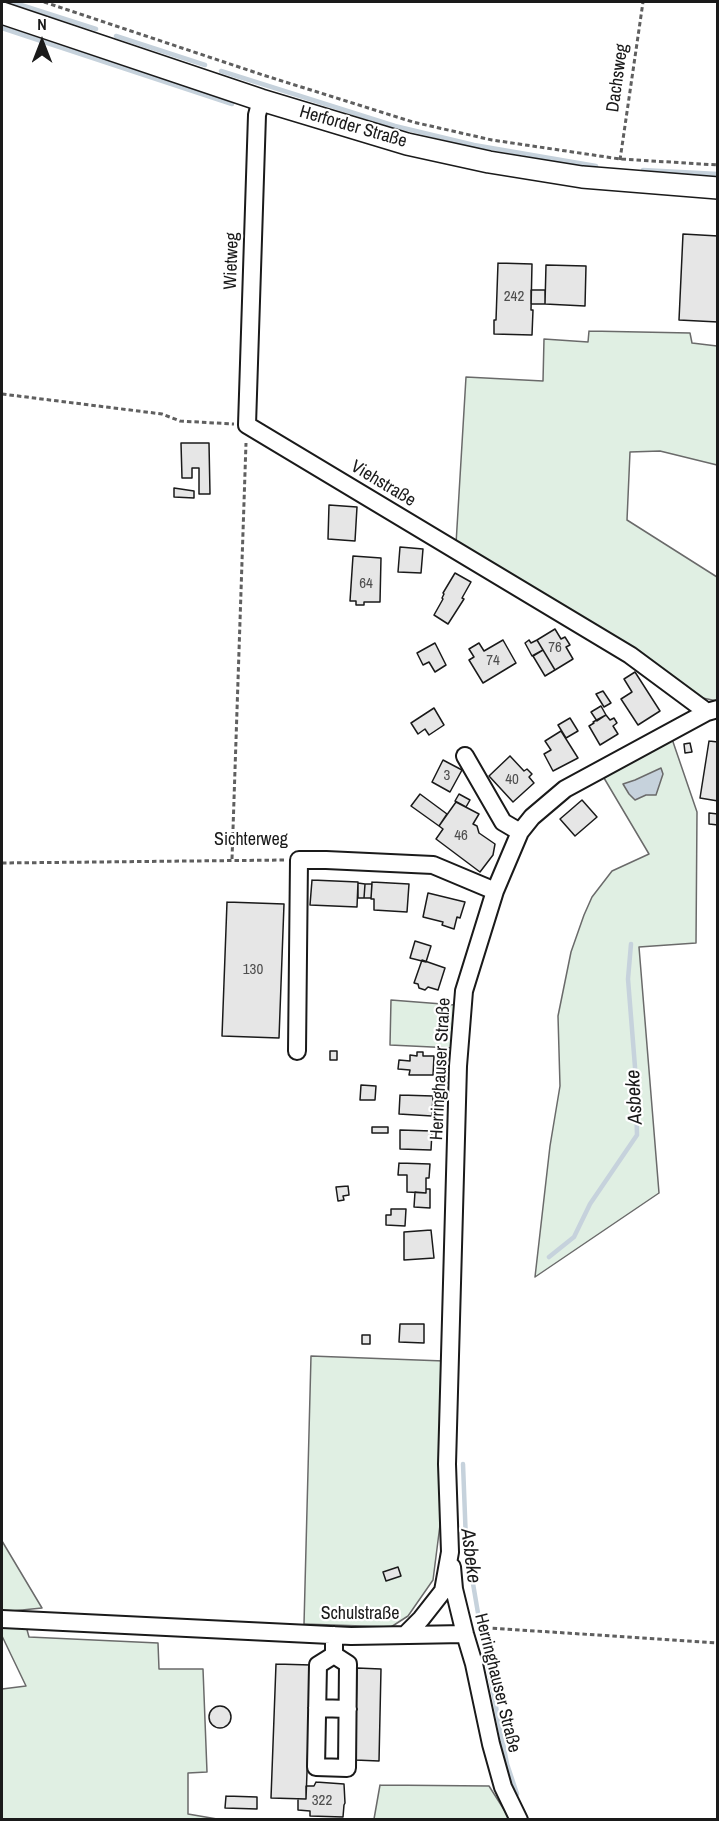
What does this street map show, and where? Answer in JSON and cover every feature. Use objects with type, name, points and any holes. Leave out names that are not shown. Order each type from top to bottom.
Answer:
[{"type":"main road","name":"Herforder Straße","points":[[2,13],[261,99],[407,144],[489,162],[582,177],[717,188]]},
{"type":"street","name":"Wietweg","points":[[247,425],[257,115],[261,99]]},
{"type":"street","name":"Viehstraße","points":[[247,425],[630,655],[712,711]]},
{"type":"street","name":"Herringhauser Straße","points":[[519,1820],[503,1787],[488,1732],[474,1664],[454,1589],[450,1552],[447,1464],[458,1066],[464,991],[495,891],[520,832],[532,817],[565,789],[712,711]]},
{"type":"street","points":[[465,756],[503,822],[520,832]]},
{"type":"street","points":[[297,1051],[299,860]]},
{"type":"street","name":"Sichterweg","points":[[299,860],[433,865],[495,891]]},
{"type":"street","name":"Herringhauser Straße","points":[[406,1634],[443,1591],[450,1552]]},
{"type":"street","name":"Schulstraße","points":[[2,1619],[334,1635],[465,1634]]},
{"type":"street","points":[[334,1635],[334,1655]]},
{"type":"street","points":[[334,1655],[348,1665],[347,1768],[316,1767],[318,1665],[334,1655]]},
{"type":"street","points":[[317,1708],[348,1709]]},
{"type":"path","points":[[44,2],[413,122],[492,140],[620,159],[717,165]]},
{"type":"path","name":"Dachsweg","points":[[620,159],[643,2]]},
{"type":"path","points":[[2,394],[162,414],[180,422],[247,425],[232,859]]},
{"type":"path","name":"Sichterweg","points":[[2,863],[299,860]]},
{"type":"path","points":[[465,1634],[490,1628],[717,1643]]},
{"type":"green space","points":[[589,331],[690,333],[692,343],[717,346],[717,465],[660,451],[630,452],[627,520],[717,577],[717,701],[693,696],[456,544],[466,377],[543,381],[544,339],[588,342]]},
{"type":"green space","points":[[671,736],[697,812],[696,943],[639,947],[659,1193],[535,1277],[550,1146],[560,1086],[558,1016],[571,952],[592,897],[612,871],[649,854],[604,778]]},
{"type":"green space","points":[[391,1000],[455,1005],[453,1048],[390,1045]]},
{"type":"green space","points":[[311,1356],[444,1361],[440,1525],[433,1580],[408,1616],[391,1627],[304,1624]]},
{"type":"green space","points":[[2,1541],[42,1608],[2,1612]]},
{"type":"green space","points":[[2,1626],[26,1626],[29,1637],[158,1643],[159,1669],[203,1669],[207,1772],[188,1773],[188,1814],[217,1819],[2,1819],[2,1689],[26,1686],[2,1636]]},
{"type":"green space","points":[[380,1785],[489,1786],[510,1819],[374,1819]]},
{"type":"shaded area","points":[[661,768],[663,774],[656,795],[646,795],[635,800],[623,784],[635,780]]},
{"type":"building","points":[[683,234],[718,236],[718,322],[679,320]]},
{"type":"building","points":[[498,263],[532,264],[532,335],[494,334]]},
{"type":"building","points":[[546,265],[586,266],[585,306],[545,304]]},
{"type":"building","points":[[531,290],[545,290],[545,304],[531,304]]},
{"type":"building","points":[[181,443],[209,443],[210,494],[199,494],[199,468],[192,468],[192,478],[182,478]]},
{"type":"building","points":[[174,488],[194,491],[194,498],[174,497]]},
{"type":"building","points":[[329,505],[357,507],[355,541],[328,539]]},
{"type":"building","points":[[400,547],[423,549],[421,573],[398,572]]},
{"type":"building","points":[[353,556],[381,558],[380,602],[364,602],[364,605],[356,605],[356,601],[350,601]]},
{"type":"building","points":[[455,573],[471,582],[462,598],[464,599],[448,624],[434,615]]},
{"type":"building","points":[[555,629],[561,639],[565,637],[570,645],[566,647],[573,659],[555,670],[537,640]]},
{"type":"building","points":[[503,640],[516,663],[483,683],[469,660],[474,657],[469,649],[479,643],[484,651]]},
{"type":"building","points":[[529,640],[531,643],[537,640],[543,650],[532,656],[525,643]]},
{"type":"building","points":[[435,643],[446,665],[435,672],[429,662],[423,665],[417,653]]},
{"type":"building","points":[[543,650],[555,670],[545,676],[533,656]]},
{"type":"building","points":[[635,672],[660,711],[638,725],[621,699],[632,692],[624,679]]},
{"type":"building","points":[[603,691],[611,703],[604,707],[596,694]]},
{"type":"building","points":[[601,706],[606,715],[597,721],[591,712]]},
{"type":"building","points":[[434,708],[444,725],[429,735],[425,729],[418,734],[411,723]]},
{"type":"building","points":[[606,715],[610,720],[614,718],[617,723],[613,726],[618,734],[600,745],[589,726]]},
{"type":"building","points":[[570,718],[578,731],[566,738],[558,725]]},
{"type":"building","points":[[561,731],[578,758],[553,771],[544,754],[551,750],[545,741]]},
{"type":"building","points":[[709,741],[718,742],[718,801],[700,798]]},
{"type":"building","points":[[690,743],[692,752],[685,753],[684,744]]},
{"type":"building","points":[[510,756],[524,771],[527,769],[532,774],[529,777],[534,783],[513,802],[489,776]]},
{"type":"building","points":[[443,760],[462,770],[450,792],[432,782]]},
{"type":"building","points":[[420,794],[447,814],[439,826],[411,806]]},
{"type":"building","points":[[459,794],[470,800],[466,807],[455,801]]},
{"type":"building","points":[[582,800],[597,817],[575,836],[560,819]]},
{"type":"building","points":[[456,802],[479,814],[473,824],[477,826],[479,833],[495,844],[493,855],[480,872],[436,839],[443,829],[439,826]]},
{"type":"building","points":[[709,813],[718,814],[718,825],[709,824]]},
{"type":"building","points":[[312,880],[358,882],[357,907],[310,905]]},
{"type":"building","points":[[372,882],[409,884],[407,912],[374,910],[374,899],[371,899]]},
{"type":"building","points":[[358,883],[365,884],[364,898],[358,898]]},
{"type":"building","points":[[365,884],[372,884],[371,898],[364,898]]},
{"type":"building","points":[[428,893],[465,902],[454,929],[442,925],[443,922],[423,917]]},
{"type":"building","points":[[227,902],[284,904],[279,1038],[222,1036]]},
{"type":"building","points":[[415,941],[431,946],[426,962],[410,958]]},
{"type":"building","points":[[422,960],[445,968],[438,990],[428,987],[425,990],[414,983]]},
{"type":"building","points":[[330,1051],[337,1051],[337,1060],[330,1060]]},
{"type":"building","points":[[417,1052],[423,1052],[423,1056],[434,1056],[433,1075],[409,1075],[410,1070],[398,1069],[399,1060],[410,1061],[410,1055],[417,1056]]},
{"type":"building","points":[[361,1085],[376,1086],[375,1100],[360,1100]]},
{"type":"building","points":[[400,1095],[433,1096],[432,1116],[399,1114]]},
{"type":"building","points":[[372,1127],[388,1127],[388,1133],[372,1133]]},
{"type":"building","points":[[400,1130],[432,1131],[431,1150],[400,1149]]},
{"type":"building","points":[[399,1163],[430,1164],[429,1178],[426,1178],[426,1193],[407,1192],[407,1175],[398,1175]]},
{"type":"building","points":[[348,1186],[349,1195],[343,1196],[344,1200],[338,1201],[336,1187]]},
{"type":"building","points":[[426,1189],[430,1189],[430,1208],[414,1207],[415,1192],[426,1193]]},
{"type":"building","points":[[391,1209],[406,1209],[405,1226],[386,1225],[386,1215],[391,1215]]},
{"type":"building","points":[[431,1230],[434,1258],[404,1260],[404,1232]]},
{"type":"building","points":[[400,1324],[424,1324],[424,1343],[399,1342]]},
{"type":"building","points":[[362,1335],[370,1335],[370,1344],[362,1344]]},
{"type":"building","points":[[398,1567],[401,1576],[386,1581],[383,1572]]},
{"type":"building","points":[[276,1664],[311,1665],[306,1799],[271,1798]]},
{"type":"building","points":[[357,1668],[381,1669],[379,1761],[355,1760]]},
{"type":"building","points":[[216,1706],[224,1706],[231,1713],[231,1721],[224,1728],[216,1728],[209,1721],[209,1713]]},
{"type":"building","points":[[316,1782],[344,1784],[343,1817],[310,1816],[310,1811],[298,1810],[298,1799],[306,1799],[306,1786],[314,1786]]},
{"type":"building","points":[[226,1796],[257,1797],[257,1809],[225,1808]]},
{"type":"waterway","points":[[12,2],[96,29]]},
{"type":"waterway","points":[[2,28],[232,104]]},
{"type":"waterway","points":[[116,36],[205,65]]},
{"type":"waterway","points":[[221,71],[395,126],[474,145],[596,166]]},
{"type":"waterway","points":[[643,170],[718,174]]},
{"type":"waterway","name":"Asbeke","points":[[549,1257],[574,1237],[590,1204],[637,1135],[635,1067],[628,979],[631,944]]},
{"type":"waterway","name":"Asbeke","points":[[463,1464],[466,1542],[478,1613]]},
{"type":"waterway","name":"Asbeke","points":[[485,1650],[507,1764],[517,1794]]}]
